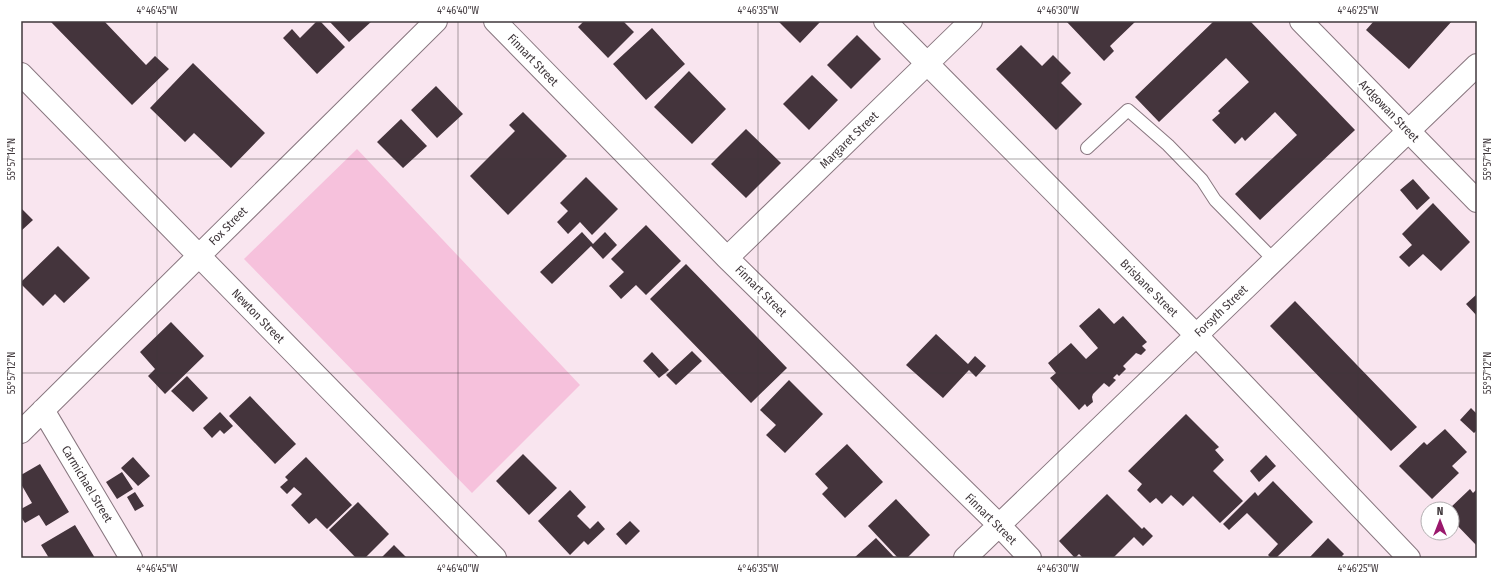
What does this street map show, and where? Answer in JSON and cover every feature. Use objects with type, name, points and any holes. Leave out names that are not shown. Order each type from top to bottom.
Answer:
[{"type":"street","name":"Fox Street","points":[[21,432],[198,255],[436,21]]},
{"type":"street","name":"Finnart Street","points":[[495,21],[728,258],[999,525],[1030,558]]},
{"type":"street","name":"Brisbane Street","points":[[885,21],[1196,335],[1409,558]]},
{"type":"street","name":"Margaret Street","points":[[728,258],[971,21]]},
{"type":"street","name":"Ardgowan Street","points":[[1301,21],[1477,201]]},
{"type":"street","name":"Forsyth Street","points":[[965,558],[1477,65]]},
{"type":"street","name":"Newton Street","points":[[21,74],[495,558]]},
{"type":"street","name":"Carmichael Street","points":[[43,410],[131,558]]},
{"type":"lane","points":[[1087,148],[1128,110],[1168,144],[1202,180],[1215,200],[1274,260]]},
{"type":"shaded area","points":[[357,149],[580,385],[472,493],[244,259]]},
{"type":"building","points":[[50,21],[104,21],[146,65],[155,56],[169,69],[132,105]]},
{"type":"building","points":[[317,21],[320,21],[345,47],[317,74],[283,38],[292,29],[300,38]]},
{"type":"building","points":[[329,21],[372,21],[349,42]]},
{"type":"building","points":[[584,21],[623,21],[634,32],[608,58],[578,27]]},
{"type":"building","points":[[778,21],[821,21],[800,43]]},
{"type":"building","points":[[1066,21],[1136,21],[1110,46],[1114,51],[1104,61]]},
{"type":"building","points":[[1214,21],[1250,21],[1355,130],[1260,220],[1235,194],[1297,135],[1275,112],[1245,141],[1242,137],[1235,144],[1212,120],[1220,113],[1218,111],[1249,82],[1226,58],[1159,122],[1135,97]]},
{"type":"building","points":[[1374,21],[1452,21],[1409,69],[1366,30]]},
{"type":"building","points":[[652,28],[685,64],[646,100],[613,64]]},
{"type":"building","points":[[857,35],[881,59],[851,89],[827,65]]},
{"type":"building","points":[[1021,45],[1042,66],[1053,55],[1071,73],[1061,83],[1082,104],[1056,130],[996,69]]},
{"type":"building","points":[[193,63],[265,133],[231,168],[194,133],[185,142],[150,108]]},
{"type":"building","points":[[689,71],[726,109],[692,144],[654,107]]},
{"type":"building","points":[[812,75],[838,100],[809,130],[783,104]]},
{"type":"building","points":[[436,86],[463,114],[437,138],[411,110]]},
{"type":"building","points":[[523,112],[567,156],[508,215],[470,176],[515,131],[509,125]]},
{"type":"building","points":[[401,119],[427,146],[403,168],[377,142]]},
{"type":"building","points":[[746,129],[781,163],[746,198],[711,164]]},
{"type":"building","points":[[586,177],[618,209],[592,235],[580,222],[568,234],[557,222],[568,211],[560,203]]},
{"type":"building","points":[[1413,179],[1430,198],[1417,210],[1400,190]]},
{"type":"building","points":[[1433,203],[1470,242],[1441,271],[1423,254],[1409,267],[1399,257],[1412,245],[1402,234]]},
{"type":"building","points":[[21,208],[33,220],[21,231]]},
{"type":"building","points":[[646,225],[681,261],[646,295],[636,285],[621,299],[609,286],[624,272],[611,259]]},
{"type":"building","points":[[582,232],[593,244],[605,232],[617,245],[603,259],[591,246],[552,284],[540,272]]},
{"type":"building","points":[[58,246],[90,278],[64,303],[55,294],[43,306],[21,284],[21,282]]},
{"type":"building","points":[[686,264],[787,368],[751,403],[650,299]]},
{"type":"building","points":[[1477,294],[1477,316],[1466,304]]},
{"type":"building","points":[[1295,301],[1417,427],[1391,451],[1270,326]]},
{"type":"building","points":[[1099,308],[1114,324],[1123,316],[1147,342],[1142,346],[1146,350],[1141,355],[1136,353],[1123,366],[1126,369],[1119,376],[1117,374],[1113,378],[1116,380],[1109,387],[1104,383],[1093,394],[1093,402],[1087,407],[1085,404],[1079,410],[1050,378],[1056,373],[1048,363],[1071,343],[1086,359],[1098,348],[1079,326]]},
{"type":"building","points":[[171,322],[204,356],[165,394],[148,376],[155,369],[140,352]]},
{"type":"building","points":[[936,334],[968,364],[975,356],[986,366],[976,377],[969,370],[943,398],[906,365]]},
{"type":"building","points":[[692,351],[702,361],[676,385],[666,375]]},
{"type":"building","points":[[652,352],[669,370],[659,378],[643,361]]},
{"type":"building","points":[[187,376],[208,398],[193,412],[171,391]]},
{"type":"building","points":[[789,380],[823,414],[785,453],[766,435],[776,425],[760,410]]},
{"type":"building","points":[[250,396],[296,444],[275,464],[229,416]]},
{"type":"building","points":[[1471,408],[1477,414],[1477,430],[1474,433],[1460,420]]},
{"type":"building","points":[[220,412],[233,426],[224,434],[220,430],[212,438],[203,428]]},
{"type":"building","points":[[1186,414],[1219,447],[1215,450],[1224,460],[1213,471],[1243,501],[1220,523],[1193,496],[1183,506],[1171,495],[1162,504],[1156,498],[1150,503],[1137,490],[1142,484],[1128,471]]},
{"type":"building","points":[[1445,429],[1467,452],[1452,466],[1459,473],[1432,499],[1399,466],[1424,442],[1427,445]]},
{"type":"building","points":[[847,444],[883,482],[845,518],[822,494],[828,488],[815,474]]},
{"type":"building","points":[[523,454],[557,488],[529,515],[496,481]]},
{"type":"building","points":[[1266,455],[1276,466],[1259,482],[1250,471]]},
{"type":"building","points":[[133,457],[150,476],[138,486],[121,468]]},
{"type":"building","points":[[306,457],[352,505],[327,529],[316,518],[309,524],[291,505],[302,494],[294,487],[287,494],[280,487],[288,480],[285,477]]},
{"type":"building","points":[[40,464],[69,512],[46,526],[39,515],[25,523],[21,517],[21,509],[32,503],[21,484],[21,475]]},
{"type":"building","points":[[122,472],[133,489],[117,499],[106,482]]},
{"type":"building","points":[[1273,481],[1313,522],[1276,558],[1271,558],[1268,555],[1278,544],[1247,513],[1229,530],[1223,524],[1255,492],[1258,496]]},
{"type":"building","points":[[1470,489],[1473,493],[1477,489],[1477,546],[1460,528],[1460,501],[1457,501]]},
{"type":"building","points":[[570,490],[586,507],[577,516],[590,529],[598,521],[605,529],[588,545],[584,541],[570,555],[538,521]]},
{"type":"building","points":[[135,492],[144,506],[135,511],[127,497]]},
{"type":"building","points":[[1107,494],[1142,529],[1144,527],[1153,536],[1143,546],[1134,537],[1113,558],[1083,558],[1079,554],[1075,558],[1059,541]]},
{"type":"building","points":[[896,499],[930,535],[907,558],[898,558],[868,526]]},
{"type":"building","points":[[358,502],[389,534],[365,558],[356,558],[329,530]]},
{"type":"building","points":[[630,521],[640,531],[626,545],[616,534]]},
{"type":"building","points":[[75,525],[95,558],[49,558],[41,545]]},
{"type":"building","points":[[876,538],[895,558],[854,558]]},
{"type":"building","points":[[1328,538],[1344,554],[1342,556],[1344,558],[1309,558]]},
{"type":"building","points":[[394,545],[407,558],[381,558]]}]
